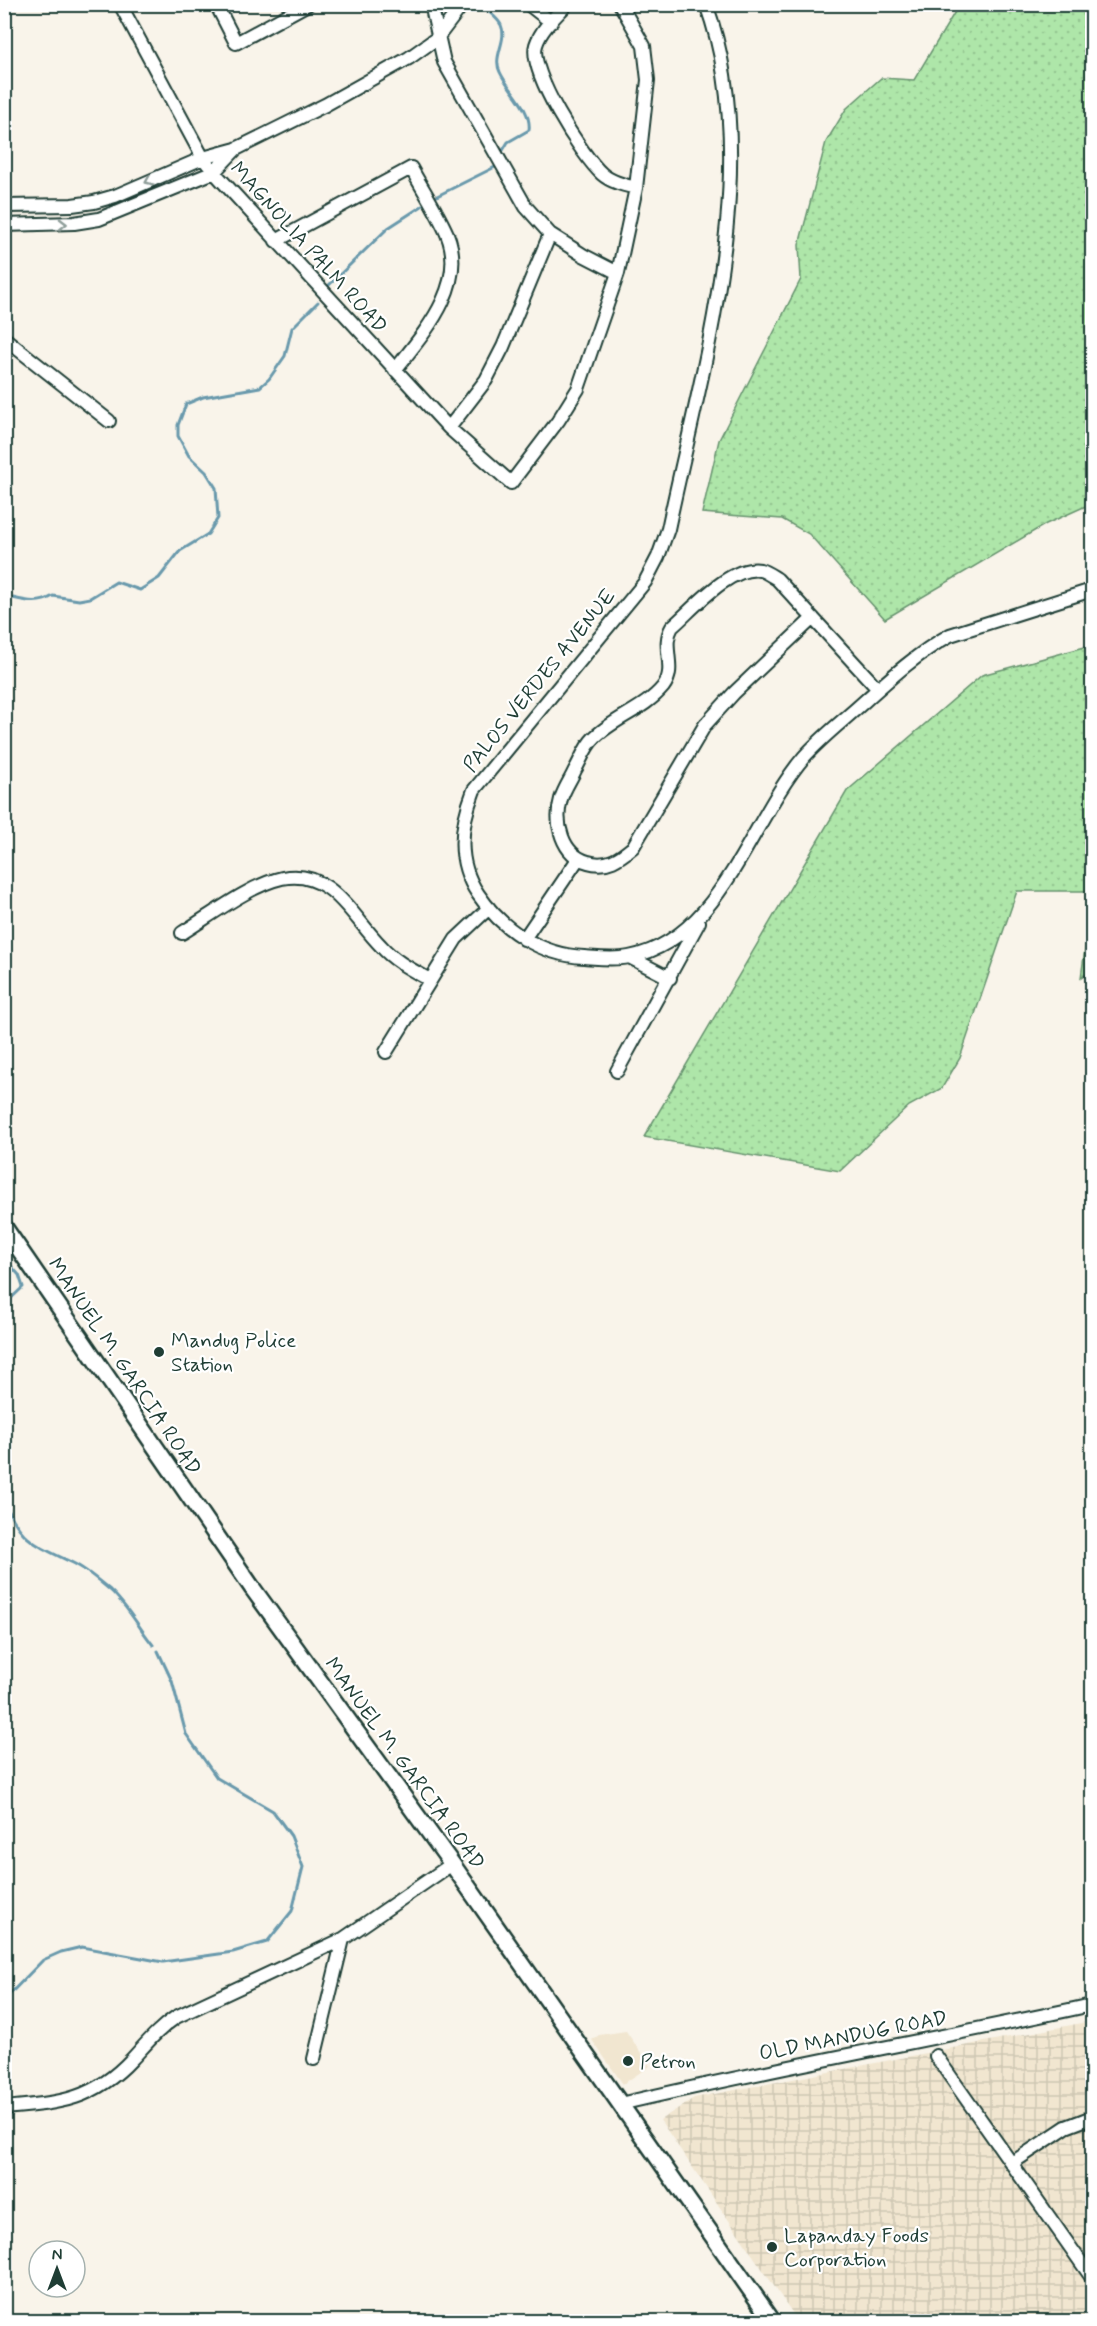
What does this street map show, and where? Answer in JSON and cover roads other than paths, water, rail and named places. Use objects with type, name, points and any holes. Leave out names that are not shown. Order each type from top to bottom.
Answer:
[{"type":"main road","name":"MANUEL M. GARCIA ROAD","points":[[6,1231],[253,1589],[452,1864],[773,2322]]},
{"type":"street","name":"MAGNOLIA PALM ROAD","points":[[120,4],[203,158],[214,172],[449,428],[511,483],[558,422],[578,389],[618,273]]},
{"type":"street","points":[[216,4],[236,43],[308,4]]},
{"type":"street","points":[[431,4],[444,62],[526,207],[550,234],[618,273],[636,188],[648,80],[647,61],[637,31],[620,4]]},
{"type":"street","points":[[4,206],[72,205],[94,202],[115,196],[203,158],[236,149],[325,105],[409,58],[437,38],[463,4]]},
{"type":"street","points":[[528,4],[551,22]]},
{"type":"street","points":[[567,4],[551,22],[536,46],[537,69],[594,167],[615,182],[636,188]]},
{"type":"street","name":"PALOS VERDES AVENUE","points":[[706,4],[720,50],[729,106],[729,191],[725,254],[668,529],[658,557],[645,582],[474,790],[461,829],[461,845],[470,879],[489,908],[524,939],[547,951],[577,957],[629,957],[664,943],[683,932],[703,915],[786,781],[804,757],[878,689],[931,645],[950,635],[1092,590]]},
{"type":"street","points":[[4,225],[74,224],[99,219],[214,172],[236,149]]},
{"type":"street","points":[[276,241],[411,168],[447,234],[452,251],[452,267],[441,307],[430,326],[395,370]]},
{"type":"street","points":[[449,428],[486,380],[503,347],[550,234]]},
{"type":"street","points":[[4,338],[110,421]]},
{"type":"street","points":[[813,618],[734,693],[705,725],[633,847],[617,860],[606,864],[578,859],[565,846],[558,815],[561,798],[592,740],[641,705],[667,681],[670,673],[667,636],[672,627],[725,581],[739,573],[761,570],[777,579],[791,592],[878,689]]},
{"type":"street","points":[[524,939],[578,859]]},
{"type":"street","points":[[182,933],[256,889],[280,878],[296,877],[330,888],[382,948],[399,962],[430,980]]},
{"type":"street","points":[[386,1052],[456,939],[489,908]]},
{"type":"street","points":[[617,1071],[703,915]]},
{"type":"street","points":[[629,957],[670,978]]},
{"type":"street","points":[[4,2108],[64,2100],[89,2094],[110,2081],[161,2026],[343,1939],[452,1864]]},
{"type":"street","points":[[314,2059],[343,1939]]},
{"type":"street","name":"OLD MANDUG ROAD","points":[[620,2104],[717,2081],[915,2043],[1092,2005]]},
{"type":"street","points":[[936,2056],[1092,2278]]},
{"type":"street","points":[[1012,2163],[1066,2127],[1092,2116]]},
{"type":"waterway","points":[[482,4],[501,25],[503,37],[498,66],[523,107],[529,122],[529,130],[508,142],[502,152]]},
{"type":"waterway","points":[[433,198],[495,167]]},
{"type":"waterway","points":[[327,287],[388,228],[422,206]]},
{"type":"waterway","points":[[4,596],[30,601],[41,601],[53,596],[79,600],[90,598],[116,582],[140,590],[159,578],[180,551],[208,534],[218,518],[216,488],[206,472],[189,456],[178,436],[178,425],[186,404],[203,397],[260,387],[269,379],[285,356],[292,328],[318,302]]},
{"type":"waterway","points":[[4,1258],[19,1275],[23,1287],[4,1305]]},
{"type":"waterway","points":[[4,1500],[16,1525],[23,1533],[39,1546],[83,1568],[110,1590],[153,1645]]},
{"type":"waterway","points":[[4,2000],[43,1960],[61,1952],[82,1947],[163,1962],[233,1952],[267,1942],[292,1911],[303,1867],[291,1836],[273,1811],[217,1778],[186,1734],[172,1681],[158,1651]]},
{"type":"place","name":"Mandug Police Station","points":[[159,1352]]},
{"type":"place","name":"Petron","points":[[628,2061]]},
{"type":"place","name":"Lapanday Foods Corporation","points":[[772,2247]]}]
